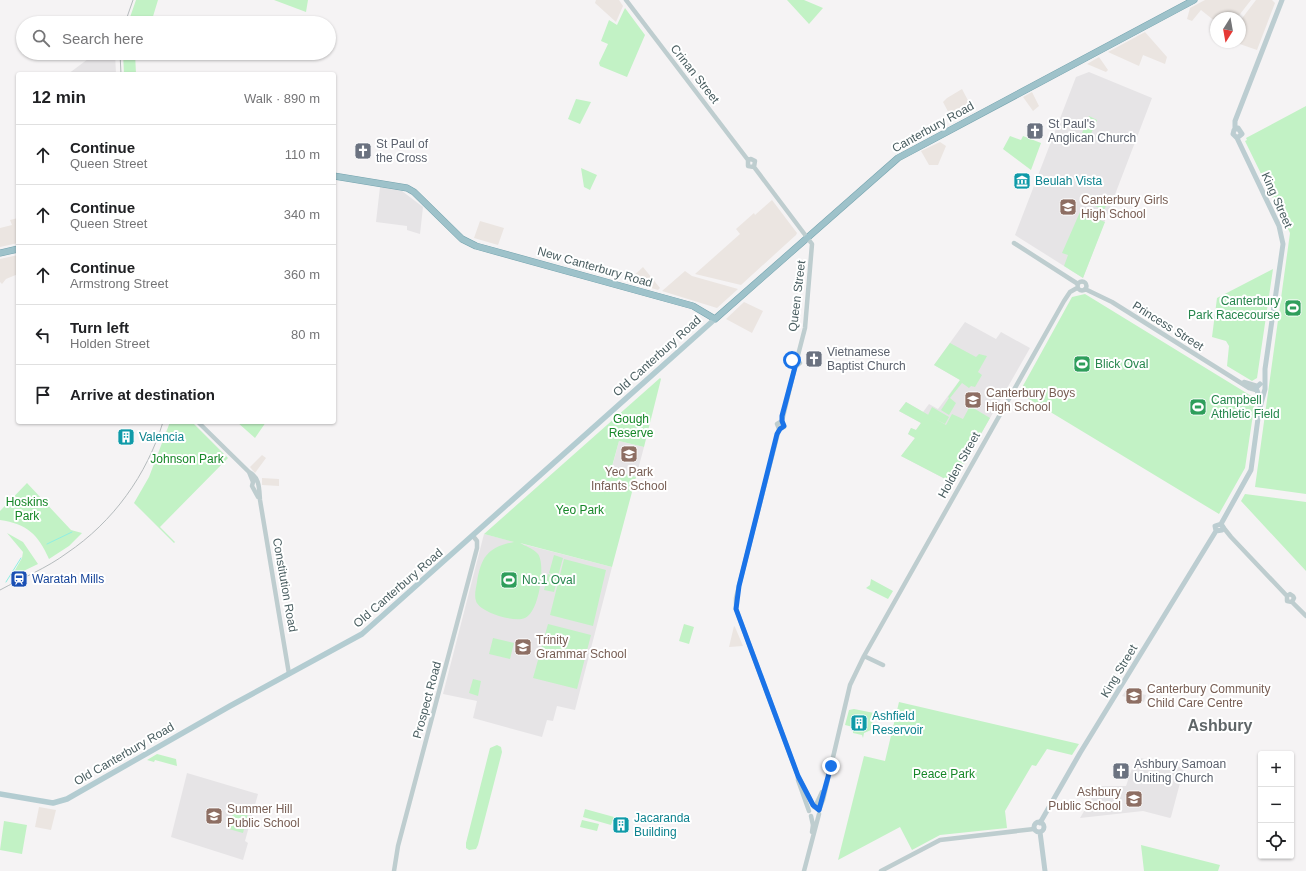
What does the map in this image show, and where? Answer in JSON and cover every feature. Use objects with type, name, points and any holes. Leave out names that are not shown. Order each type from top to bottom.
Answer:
[{"type":"highway","name":"Canterbury Road","points":[[715,319],[898,158],[1194,0]]},
{"type":"highway","name":"New Canterbury Road","points":[[336,173],[407,188],[414,192],[462,238],[476,246],[693,306],[715,319]]},
{"type":"highway","points":[[0,253],[16,249]]},
{"type":"main road","name":"King Street","points":[[1040,823],[1080,753],[1220,528],[1249,474],[1259,411],[1260,389],[1265,369],[1283,239],[1279,226],[1237,138],[1241,136],[1242,132],[1239,129],[1235,129],[1235,121],[1282,0]]},
{"type":"main road","name":"Old Canterbury Road","points":[[0,794],[54,803],[66,800],[223,709],[362,634],[715,319]]},
{"type":"main road","points":[[1040,832],[1034,829],[1035,824],[1040,823],[1044,828],[1040,832],[1045,871]]},
{"type":"street","name":"Crinan Street","points":[[626,0],[748,160],[748,166],[754,168],[807,237]]},
{"type":"street","name":"Queen Street","points":[[798,776],[738,614],[736,604],[739,586],[780,429],[776,424],[782,421],[795,367],[792,362],[797,359],[805,328],[813,246],[807,237]]},
{"type":"street","points":[[1014,243],[1078,286],[1081,290],[1085,289],[1086,286],[1084,282],[1080,282],[1078,286]]},
{"type":"street","name":"Holden Street","points":[[804,871],[817,809],[848,684],[859,660],[864,656],[1064,301],[1070,292],[1078,286]]},
{"type":"street","name":"Princess Street","points":[[1085,289],[1112,302],[1240,381],[1260,389]]},
{"type":"street","name":"Constitution Road","points":[[200,424],[249,472],[256,485],[260,500],[290,674]]},
{"type":"street","points":[[1220,528],[1231,537],[1287,596],[1288,602],[1292,602],[1306,616]]},
{"type":"street","name":"Prospect Road","points":[[394,871],[402,831],[477,548],[477,541],[473,536]]},
{"type":"street","points":[[864,656],[883,665]]},
{"type":"street","points":[[798,776],[817,809],[816,817],[810,813],[817,809]]},
{"type":"street","name":"Holden Street","points":[[798,776],[813,826],[810,847]]},
{"type":"street","points":[[880,871],[940,840],[1034,829]]},
{"type":"shaded area","points":[[596,0],[619,0],[623,6],[616,22],[595,3]]},
{"type":"shaded area","points":[[1205,0],[1251,0],[1242,12],[1210,12],[1210,17],[1201,10],[1192,21],[1187,19],[1190,8]]},
{"type":"shaded area","points":[[1256,0],[1272,0],[1275,3],[1257,50],[1246,46],[1246,13]]},
{"type":"shaded area","points":[[1145,32],[1167,57],[1165,64],[1143,55],[1139,66],[1108,52]]},
{"type":"shaded area","points":[[1099,57],[1108,70],[1106,72],[1087,64]]},
{"type":"shaded area","points":[[87,60],[115,60],[116,72],[71,72]]},
{"type":"shaded area","points":[[1089,72],[1152,98],[1083,278],[1015,235],[1076,77]]},
{"type":"shaded area","points":[[962,89],[973,110],[953,121],[943,102]]},
{"type":"shaded area","points":[[1032,92],[1039,106],[1033,111],[1023,97]]},
{"type":"shaded area","points":[[940,142],[946,146],[938,165],[929,165],[921,151]]},
{"type":"shaded area","points":[[380,187],[402,191],[423,207],[420,234],[407,230],[407,226],[376,222]]},
{"type":"shaded area","points":[[772,200],[797,233],[796,235],[741,285],[695,274],[740,234],[736,229]]},
{"type":"shaded area","points":[[16,218],[16,243],[0,247],[0,228],[12,225],[10,220]]},
{"type":"shaded area","points":[[480,221],[504,228],[498,245],[474,238]]},
{"type":"shaded area","points":[[16,255],[16,275],[6,279],[2,284],[0,282],[0,259]]},
{"type":"shaded area","points":[[643,267],[660,288],[658,290],[628,281]]},
{"type":"shaded area","points":[[685,271],[692,276],[738,289],[717,308],[662,291]]},
{"type":"shaded area","points":[[744,302],[763,311],[752,333],[726,319]]},
{"type":"shaded area","name":"Canterbury Boys High School","points":[[965,322],[996,339],[1001,332],[1030,348],[953,483],[901,456],[915,438],[908,434],[911,428],[916,430],[921,423],[899,411],[906,402],[923,412],[929,404],[938,409],[960,380],[934,365]]},
{"type":"shaded area","name":"Yeo Park Infants School","points":[[619,441],[644,447],[636,477],[611,471]]},
{"type":"shaded area","points":[[262,455],[266,458],[255,473],[250,467]]},
{"type":"shaded area","points":[[262,478],[279,479],[279,486],[262,485]]},
{"type":"shaded area","name":"Trinity Grammar School","points":[[484,534],[612,567],[575,710],[557,706],[553,721],[547,720],[542,737],[473,718],[477,701],[443,694]]},
{"type":"shaded area","points":[[734,626],[735,627],[743,646],[729,647]]},
{"type":"shaded area","name":"Canterbury Community Child Care Centre","points":[[1126,690],[1146,695],[1144,702],[1122,696]]},
{"type":"shaded area","name":"Ashbury Public School","points":[[1136,757],[1184,768],[1171,817],[1143,811],[1080,818],[1099,786],[1126,786]]},
{"type":"shaded area","name":"Summer Hill Public School","points":[[187,773],[258,794],[245,841],[248,843],[243,860],[171,837]]},
{"type":"shaded area","points":[[39,807],[56,810],[51,830],[35,827]]},
{"type":"green space","points":[[136,0],[158,0],[153,16],[130,16]]},
{"type":"green space","points":[[274,0],[308,0],[306,12]]},
{"type":"green space","points":[[787,0],[804,0],[823,8],[809,24]]},
{"type":"green space","points":[[625,8],[645,35],[627,77],[600,66],[599,63],[608,44],[601,41],[609,20],[617,25]]},
{"type":"green space","points":[[123,60],[135,60],[136,72],[124,72]]},
{"type":"green space","points":[[576,99],[591,102],[580,124],[568,119]]},
{"type":"green space","name":"Canterbury Park Racecourse","points":[[1306,106],[1306,494],[1255,487],[1290,233],[1245,141],[1247,140],[1246,138]]},
{"type":"green space","points":[[1089,116],[1097,120],[1090,136],[1082,133]]},
{"type":"green space","points":[[1010,136],[1021,140],[1023,136],[1041,143],[1031,170],[1003,149]]},
{"type":"green space","points":[[581,168],[597,175],[590,190],[584,187]]},
{"type":"green space","points":[[1091,195],[1108,202],[1104,210],[1088,203]]},
{"type":"green space","points":[[1080,212],[1105,222],[1083,278],[1064,266],[1068,255],[1062,253]]},
{"type":"green space","points":[[1273,269],[1257,378],[1252,381],[1227,366],[1229,346],[1226,341],[1212,337],[1217,298]]},
{"type":"green space","points":[[1085,294],[1253,397],[1255,401],[1245,468],[1219,514],[1019,393],[1072,297]]},
{"type":"green space","points":[[950,343],[976,357],[979,354],[987,356],[978,372],[982,375],[975,387],[971,386],[969,388],[962,383],[950,398],[956,403],[949,415],[941,410],[960,380],[934,365]]},
{"type":"green space","name":"Yeo Park","points":[[660,378],[661,379],[644,447],[619,441],[611,470],[636,477],[612,567],[520,543],[536,552],[540,560],[540,588],[534,607],[530,614],[525,618],[520,619],[505,618],[483,609],[475,599],[481,566],[487,554],[492,550],[514,542],[484,534]]},
{"type":"green space","points":[[906,402],[946,425],[952,414],[963,419],[970,406],[990,418],[953,483],[901,456],[915,438],[908,434],[911,428],[916,430],[921,423],[899,411]]},
{"type":"green space","points":[[932,407],[949,417],[945,424],[928,415]]},
{"type":"green space","name":"Johnson Park","points":[[169,424],[194,424],[228,458],[160,527],[175,542],[174,543],[134,503],[149,477]]},
{"type":"green space","points":[[239,424],[265,424],[255,438]]},
{"type":"green space","name":"Hoskins Park","points":[[27,483],[71,530],[82,533],[69,546],[49,559],[36,537],[30,532],[18,524],[0,520],[0,511]]},
{"type":"green space","points":[[1245,494],[1306,502],[1306,571],[1241,501]]},
{"type":"green space","points":[[7,533],[23,542],[38,564],[11,577],[22,558],[23,552]]},
{"type":"green space","points":[[554,555],[563,558],[558,576],[549,573]]},
{"type":"green space","points":[[564,559],[606,570],[593,626],[550,615]]},
{"type":"green space","points":[[548,574],[558,577],[554,592],[544,590]]},
{"type":"green space","points":[[871,579],[893,591],[888,599],[866,588],[870,585]]},
{"type":"green space","points":[[548,624],[591,635],[577,689],[533,678]]},
{"type":"green space","points":[[684,624],[694,627],[689,644],[679,641]]},
{"type":"green space","points":[[493,638],[514,643],[510,659],[489,654]]},
{"type":"green space","points":[[473,679],[481,681],[478,696],[469,693]]},
{"type":"green space","name":"Peace Park","points":[[899,702],[1079,744],[1072,755],[1047,749],[1036,766],[1032,765],[1005,811],[1007,828],[940,835],[912,850],[900,827],[838,860],[864,756],[885,761]]},
{"type":"green space","points":[[854,709],[874,713],[871,730],[864,733],[863,738],[862,735],[853,733],[853,727],[845,725],[849,710]]},
{"type":"green space","points":[[497,745],[501,747],[502,752],[478,845],[476,849],[469,850],[466,848],[466,843],[490,748]]},
{"type":"green space","points":[[157,754],[176,759],[177,766],[155,760],[154,762],[147,760]]},
{"type":"green space","points":[[235,805],[249,809],[243,833],[229,829]]},
{"type":"green space","points":[[585,809],[614,817],[611,825],[583,817]]},
{"type":"green space","points":[[582,820],[599,824],[597,831],[580,827]]},
{"type":"green space","points":[[4,821],[27,825],[22,854],[0,850]]},
{"type":"green space","points":[[1141,845],[1220,865],[1218,871],[1144,871]]},
{"type":"waterway","points":[[47,544],[72,532]]},
{"type":"waterway","points":[[6,582],[21,558]]},
{"type":"tram line","points":[[127,16],[133,0]]},
{"type":"tram line","points":[[120,60],[121,72]]},
{"type":"tram line","points":[[0,590],[59,558],[84,541],[99,527],[113,512],[138,479],[156,442],[162,424]]},
{"type":"place","name":"St Paul's Anglican Church","points":[[1035,131]]},
{"type":"place","name":"St Paul of the Cross","points":[[363,151]]},
{"type":"place","name":"Beulah Vista","points":[[1022,181]]},
{"type":"place","name":"Canterbury Girls High School","points":[[1068,207]]},
{"type":"place","name":"Canterbury Park Racecourse","points":[[1293,308]]},
{"type":"place","name":"Vietnamese Baptist Church","points":[[814,359]]},
{"type":"place","name":"Blick Oval","points":[[1082,364]]},
{"type":"place","name":"Canterbury Boys High School","points":[[973,400]]},
{"type":"place","name":"Campbell Athletic Field","points":[[1198,407]]},
{"type":"place","name":"Valencia","points":[[126,437]]},
{"type":"place","name":"Yeo Park Infants School","points":[[629,454]]},
{"type":"place","name":"Waratah Mills","points":[[19,579]]},
{"type":"place","name":"No.1 Oval","points":[[509,580]]},
{"type":"place","name":"Trinity Grammar School","points":[[523,647]]},
{"type":"place","name":"Canterbury Community Child Care Centre","points":[[1134,696]]},
{"type":"place","name":"Ashfield Reservoir","points":[[859,723]]},
{"type":"place","name":"Ashbury Samoan Uniting Church","points":[[1121,771]]},
{"type":"place","name":"Ashbury Public School","points":[[1134,799]]},
{"type":"place","name":"Summer Hill Public School","points":[[214,816]]},
{"type":"place","name":"Jacaranda Building","points":[[621,825]]},
{"type":"district","name":"Ashbury","points":[[1220,725]]},
{"type":"route","points":[[792,360],[792,365],[795,367],[782,416],[784,427],[780,429],[777,434],[736,598],[736,609],[798,776],[802,780],[809,799],[814,807],[819,810],[823,800],[831,766]]},
{"type":"park label","name":"Gough Reserve","points":[[631,426]]}]
